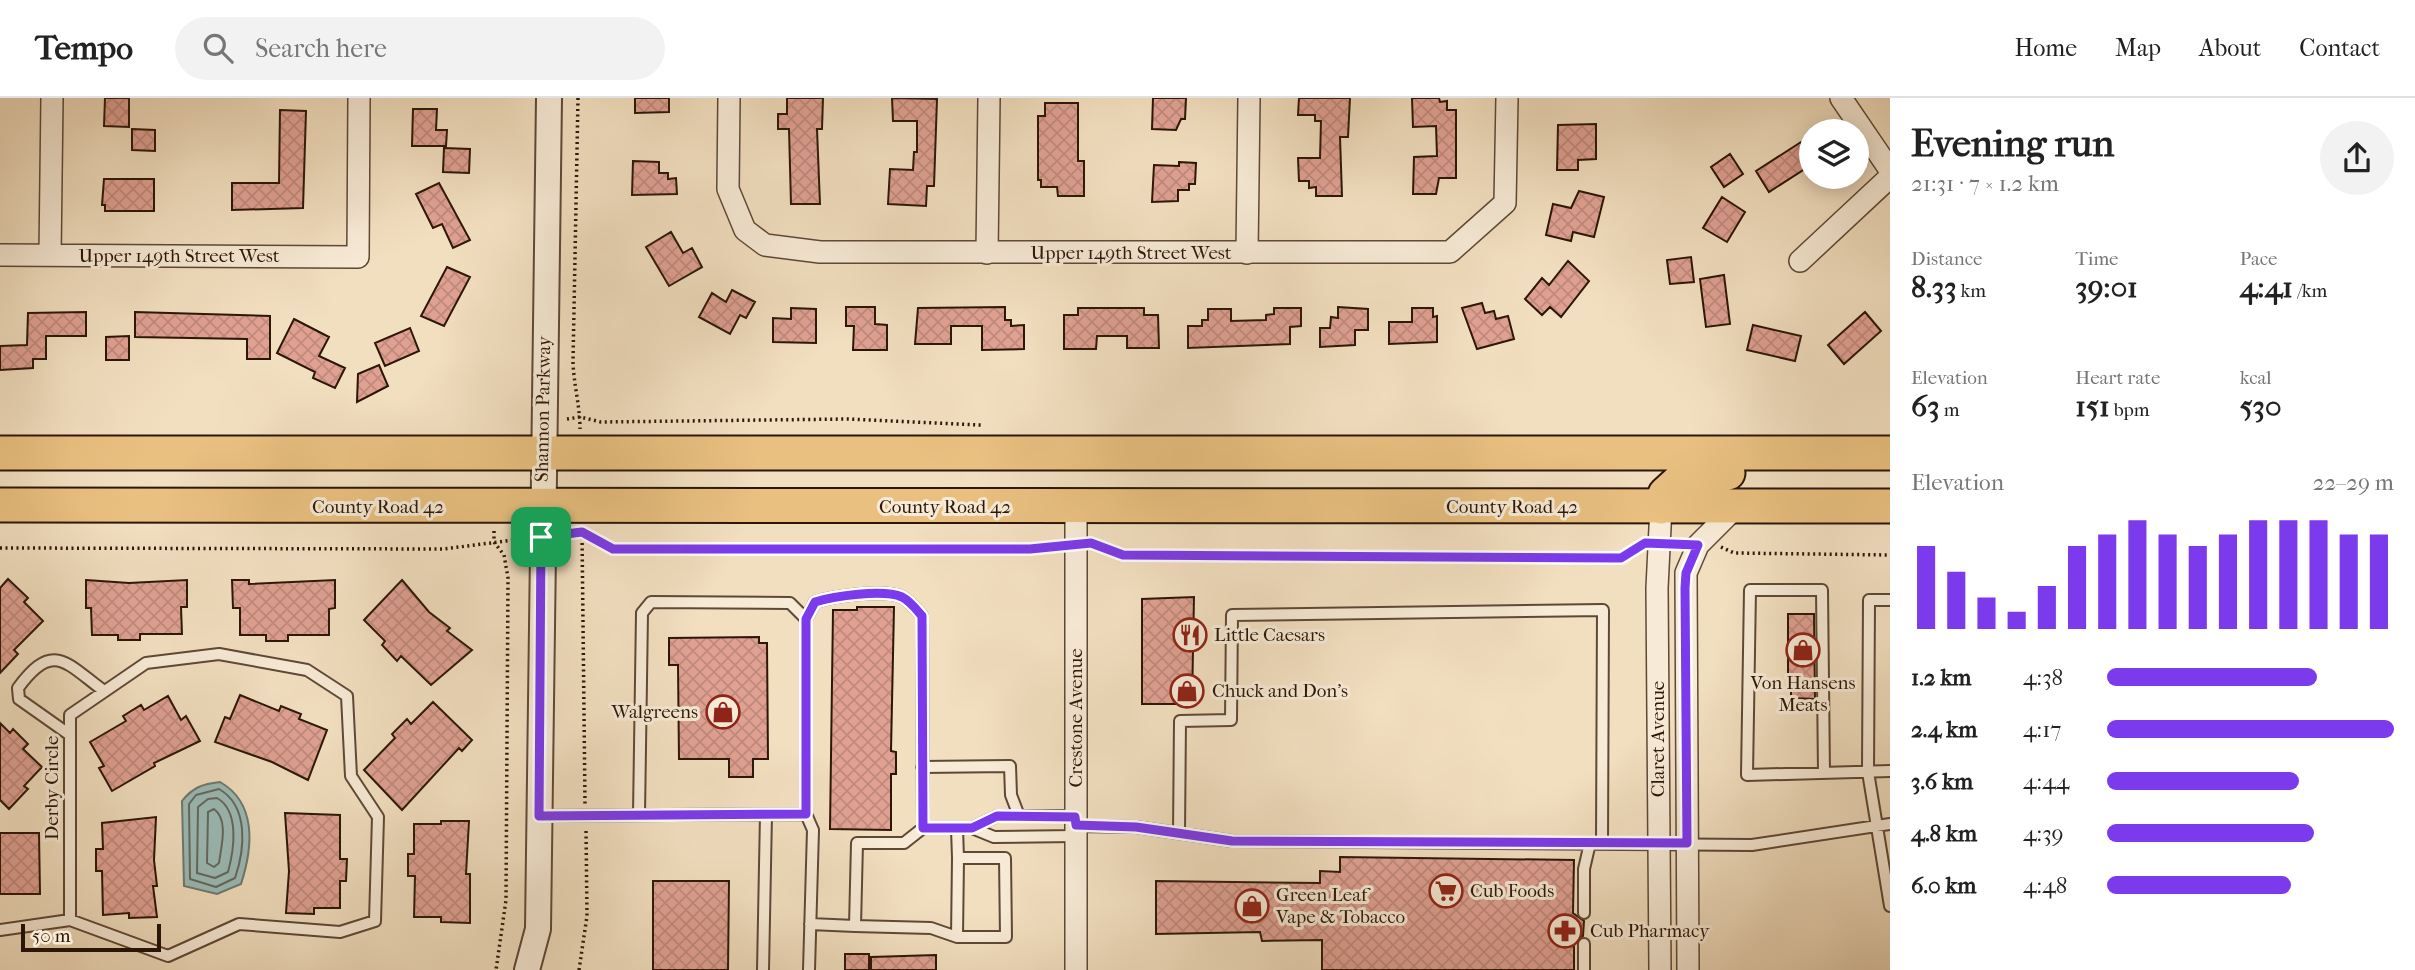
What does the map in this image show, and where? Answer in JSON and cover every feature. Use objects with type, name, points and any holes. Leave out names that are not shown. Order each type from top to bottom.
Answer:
[{"type":"highway","points":[[0,453],[1890,453]]},
{"type":"highway","points":[[1661,507],[1665,494],[1687,474],[1890,474]]},
{"type":"highway","name":"County Road 42","points":[[0,505],[541,522],[1076,507],[1890,506]]},
{"type":"street","points":[[50,255],[52,98]]},
{"type":"street","name":"Upper 149th Street West","points":[[0,255],[358,257],[359,98]]},
{"type":"street","name":"Shannon Parkway","points":[[527,970],[538,929],[541,522],[549,98]]},
{"type":"street","name":"Upper 149th Street West","points":[[729,98],[728,189],[745,230],[765,245],[820,252],[987,253],[1450,252],[1505,203],[1507,98]]},
{"type":"street","points":[[987,253],[989,98]]},
{"type":"street","points":[[1247,253],[1249,98]]},
{"type":"street","points":[[1841,98],[1890,170]]},
{"type":"street","points":[[1800,261],[1890,177]]},
{"type":"street","name":"Crestone Avenue","points":[[1076,507],[1076,970]]},
{"type":"street","name":"Claret Avenue","points":[[1660,970],[1658,843],[1661,507]]},
{"type":"street","name":"Claret Avenue","points":[[1688,970],[1686,573],[1698,545],[1736,507]]},
{"type":"lane","points":[[1824,772],[1822,590],[1750,590],[1747,775],[1890,771]]},
{"type":"lane","points":[[809,970],[813,830],[806,814],[806,619],[815,602],[833,596],[900,596],[922,616],[923,828]]},
{"type":"lane","points":[[1890,600],[1869,600],[1868,772],[1890,906]]},
{"type":"lane","points":[[639,814],[642,613],[651,602],[790,603],[806,619]]},
{"type":"lane","points":[[1179,833],[1180,721],[1231,720],[1232,615],[1603,610],[1602,843]]},
{"type":"lane","name":"Derby Circle","points":[[70,920],[70,715],[146,663],[219,654],[307,670],[347,696],[351,776],[378,817],[375,921],[340,932],[239,924],[168,956]]},
{"type":"lane","points":[[70,735],[19,699],[18,688],[28,675],[45,660],[55,659],[70,666],[104,691]]},
{"type":"lane","points":[[922,767],[1010,766],[1011,795],[1019,816]]},
{"type":"lane","points":[[763,970],[766,814]]},
{"type":"lane","points":[[539,816],[806,814]]},
{"type":"lane","points":[[972,828],[997,816],[1019,816],[1075,826]]},
{"type":"lane","points":[[855,926],[857,843],[904,843],[923,828],[972,828],[994,837],[1075,826],[1136,827],[1232,841],[1752,845],[1890,824]]},
{"type":"lane","points":[[957,828],[957,937]]},
{"type":"lane","points":[[1584,913],[1584,869],[1590,843]]},
{"type":"lane","points":[[810,924],[931,928],[957,937],[1006,937],[1005,858],[958,858]]},
{"type":"lane","points":[[0,930],[70,920],[168,956],[168,970]]},
{"type":"lane","points":[[1584,944],[1584,970]]},
{"type":"path","points":[[578,98],[573,363],[580,417]]},
{"type":"path","points":[[0,548],[443,549],[494,541],[541,522],[582,532],[613,549],[1030,549],[1091,543],[1123,555],[1621,558],[1645,543],[1659,542]]},
{"type":"path","points":[[579,970],[587,916],[582,532]]},
{"type":"path","points":[[494,541],[504,555],[508,578],[506,900],[495,970]]},
{"type":"path","points":[[1698,545],[1716,545],[1734,553],[1890,555]]},
{"type":"water","points":[[220,782],[241,802],[249,827],[249,841],[241,884],[217,894],[184,886],[182,801],[199,787]]},
{"type":"building","points":[[105,98],[129,98],[129,127],[104,126]]},
{"type":"building","points":[[635,98],[669,98],[669,112],[635,113]]},
{"type":"building","points":[[787,98],[823,98],[822,129],[817,129],[820,204],[791,204],[789,129],[778,129],[778,114],[787,114]]},
{"type":"building","points":[[892,98],[937,99],[934,186],[927,186],[926,206],[888,204],[890,169],[913,170],[914,152],[917,152],[917,121],[893,121]]},
{"type":"building","points":[[1153,98],[1186,98],[1185,119],[1181,119],[1176,130],[1152,129]]},
{"type":"building","points":[[1299,98],[1350,98],[1348,137],[1340,137],[1342,196],[1316,196],[1316,187],[1309,188],[1309,181],[1299,181],[1298,158],[1320,158],[1321,121],[1315,121],[1315,115],[1298,115]]},
{"type":"building","points":[[1412,98],[1439,98],[1440,102],[1447,101],[1447,110],[1456,110],[1456,178],[1439,178],[1436,194],[1413,194],[1414,157],[1437,156],[1436,126],[1413,127]]},
{"type":"building","points":[[1045,103],[1078,103],[1078,161],[1084,161],[1084,196],[1058,196],[1057,187],[1041,187],[1041,180],[1038,180],[1038,116],[1045,116]]},
{"type":"building","points":[[413,109],[437,109],[436,130],[447,130],[446,146],[412,146]]},
{"type":"building","points":[[280,110],[306,111],[303,208],[232,210],[232,183],[279,183]]},
{"type":"building","points":[[1596,124],[1596,159],[1578,160],[1578,170],[1557,170],[1558,125]]},
{"type":"building","points":[[132,129],[155,130],[155,151],[132,150]]},
{"type":"building","points":[[1799,143],[1799,173],[1769,192],[1756,171]]},
{"type":"building","points":[[444,148],[470,149],[469,173],[443,172]]},
{"type":"building","points":[[1730,154],[1743,174],[1724,187],[1711,167]]},
{"type":"building","points":[[633,161],[659,162],[659,173],[668,173],[668,179],[676,178],[677,194],[632,195]]},
{"type":"building","points":[[1179,162],[1196,163],[1195,184],[1189,184],[1189,190],[1178,190],[1178,201],[1152,202],[1154,165],[1179,166]]},
{"type":"building","points":[[104,179],[154,179],[154,211],[105,211],[105,205],[102,205]]},
{"type":"building","points":[[439,183],[470,240],[453,248],[442,224],[433,228],[416,194]]},
{"type":"building","points":[[1579,191],[1604,197],[1594,237],[1573,232],[1571,241],[1546,235],[1553,204],[1571,208]]},
{"type":"building","points":[[1722,197],[1745,212],[1727,242],[1703,228]]},
{"type":"building","points":[[671,232],[683,253],[692,248],[702,267],[669,286],[646,247]]},
{"type":"building","points":[[1691,257],[1694,282],[1670,284],[1667,260]]},
{"type":"building","points":[[1568,261],[1589,281],[1561,317],[1550,307],[1542,315],[1525,299],[1542,278],[1549,285]]},
{"type":"building","points":[[447,267],[470,277],[444,326],[421,316]]},
{"type":"building","points":[[1724,275],[1730,324],[1706,327],[1700,279]]},
{"type":"building","points":[[732,290],[755,302],[746,318],[740,315],[730,334],[699,317],[712,293],[726,302]]},
{"type":"building","points":[[1482,303],[1485,313],[1494,311],[1496,319],[1508,316],[1514,339],[1477,349],[1462,308]]},
{"type":"building","points":[[846,307],[875,307],[875,324],[887,325],[887,350],[853,350],[854,326],[846,326]]},
{"type":"building","points":[[1005,307],[1005,320],[1011,320],[1011,326],[1024,325],[1024,349],[982,350],[982,326],[951,326],[951,344],[915,344],[918,308]]},
{"type":"building","points":[[1338,307],[1368,309],[1368,330],[1355,330],[1355,345],[1320,347],[1320,328],[1330,328],[1331,317],[1338,318]]},
{"type":"building","points":[[791,308],[816,309],[816,343],[773,342],[773,318],[791,319]]},
{"type":"building","points":[[1078,308],[1144,308],[1144,315],[1158,315],[1159,348],[1127,348],[1127,336],[1097,336],[1096,349],[1064,349],[1064,315],[1078,315]]},
{"type":"building","points":[[1274,308],[1301,308],[1301,326],[1290,327],[1290,344],[1188,348],[1188,326],[1202,326],[1202,320],[1208,320],[1208,309],[1231,309],[1231,321],[1266,320],[1266,315],[1274,314]]},
{"type":"building","points":[[1412,308],[1433,308],[1433,317],[1437,316],[1437,342],[1389,344],[1389,322],[1412,322]]},
{"type":"building","points":[[86,312],[86,336],[46,336],[46,359],[33,359],[33,368],[0,370],[0,346],[27,345],[28,313]]},
{"type":"building","points":[[135,312],[270,316],[270,359],[247,359],[247,339],[135,337]]},
{"type":"building","points":[[1865,312],[1881,331],[1844,364],[1828,345]]},
{"type":"building","points":[[294,319],[329,337],[319,356],[345,368],[335,388],[313,378],[315,372],[277,353]]},
{"type":"building","points":[[1753,325],[1801,336],[1795,361],[1747,350]]},
{"type":"building","points":[[410,328],[419,351],[385,366],[375,343]]},
{"type":"building","points":[[129,336],[129,360],[106,360],[106,337]]},
{"type":"building","points":[[379,365],[388,386],[357,402],[358,374]]},
{"type":"building","points":[[8,579],[28,598],[24,602],[43,621],[14,650],[18,654],[0,673],[0,588]]},
{"type":"building","points":[[86,580],[129,583],[187,580],[187,607],[181,607],[182,634],[140,634],[140,640],[118,640],[118,635],[92,635],[91,608],[86,608]]},
{"type":"building","points":[[232,580],[249,580],[249,584],[335,580],[335,608],[329,609],[329,635],[288,635],[288,641],[266,641],[266,635],[240,635],[240,608],[233,608]]},
{"type":"building","points":[[402,580],[429,612],[450,628],[447,631],[472,650],[431,685],[401,656],[397,661],[382,645],[385,641],[364,620]]},
{"type":"building","points":[[1194,597],[1192,704],[1142,704],[1142,599]]},
{"type":"building","points":[[857,607],[894,607],[891,751],[896,752],[896,774],[891,774],[891,830],[830,829],[833,610],[857,610]]},
{"type":"building","name":"Von Hansens Meats","points":[[1788,614],[1814,614],[1815,699],[1791,698],[1791,688],[1788,688]]},
{"type":"building","name":"Walgreens","points":[[759,637],[759,643],[767,643],[768,759],[753,759],[753,777],[729,777],[729,759],[679,759],[678,665],[669,665],[669,638]]},
{"type":"building","points":[[240,695],[279,711],[281,706],[301,714],[299,719],[327,730],[308,780],[272,762],[215,742],[225,717],[230,719]]},
{"type":"building","points":[[168,696],[181,720],[186,716],[200,741],[154,763],[155,766],[112,791],[99,768],[104,766],[90,742],[126,721],[123,716],[141,705],[144,710]]},
{"type":"building","points":[[433,702],[472,740],[462,751],[459,748],[402,810],[364,770],[395,738],[392,734],[407,719],[411,724]]},
{"type":"building","points":[[0,723],[10,733],[13,729],[28,744],[23,749],[42,767],[24,786],[28,789],[9,809],[0,800]]},
{"type":"building","points":[[285,813],[340,815],[340,859],[347,859],[346,881],[340,881],[340,908],[314,908],[314,914],[286,913],[289,871]]},
{"type":"building","points":[[156,817],[154,860],[157,886],[153,886],[157,917],[129,918],[129,913],[103,915],[102,871],[96,871],[96,849],[103,849],[102,823]]},
{"type":"building","points":[[441,821],[469,821],[466,874],[470,874],[470,923],[441,922],[441,917],[414,917],[415,876],[408,876],[408,854],[414,854],[414,824],[441,824]]},
{"type":"building","points":[[0,833],[39,833],[40,894],[0,894]]},
{"type":"building","points":[[1340,857],[1574,860],[1573,913],[1584,921],[1583,936],[1574,943],[1574,970],[1322,970],[1322,940],[1262,941],[1260,932],[1156,934],[1156,881],[1320,883],[1320,871],[1340,872]]},
{"type":"building","points":[[653,881],[729,881],[728,970],[653,970]]},
{"type":"building","points":[[845,954],[869,954],[869,970],[845,970]]},
{"type":"building","points":[[936,955],[936,970],[871,970],[871,957]]},
{"type":"place","name":"Little Caesars","points":[[1190,635]]},
{"type":"place","name":"Von Hansens Meats","points":[[1803,650]]},
{"type":"place","name":"Chuck and Don's","points":[[1187,691]]},
{"type":"place","name":"Walgreens","points":[[723,712]]},
{"type":"place","name":"Cub Foods","points":[[1446,891]]},
{"type":"place","name":"Green Leaf Vape & Tobacco","points":[[1252,906]]},
{"type":"place","name":"Cub Pharmacy","points":[[1565,931]]},
{"type":"route","points":[[582,532],[613,549],[1030,549],[1054,544],[1091,543],[1123,555],[1621,558],[1645,543],[1698,545],[1691,556],[1685,588],[1687,843],[1232,841],[1136,827],[1076,825],[1075,817],[997,816],[972,828],[923,828],[922,616],[900,596],[882,595],[833,596],[815,602],[806,619],[806,814],[539,816],[541,537],[582,532]]}]
